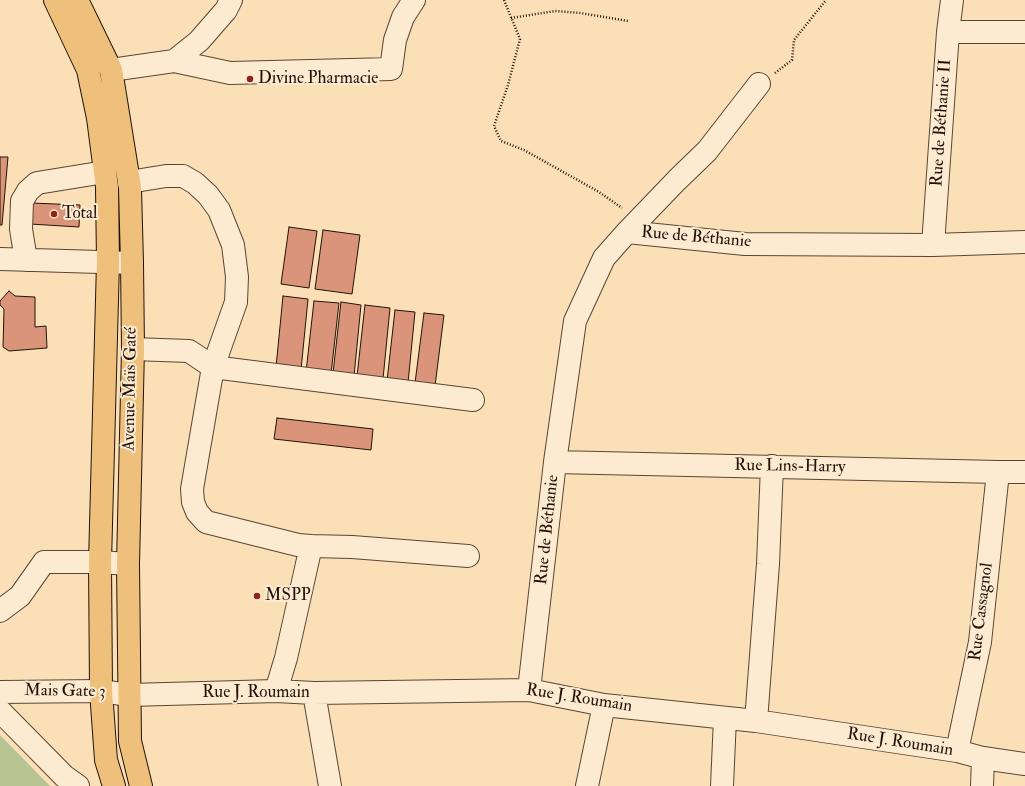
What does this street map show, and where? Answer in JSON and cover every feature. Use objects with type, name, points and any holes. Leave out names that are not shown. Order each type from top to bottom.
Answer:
[{"type":"main road","name":"Avenue Maïs Gaté","points":[[55,0],[88,70],[98,118],[107,186],[108,262],[100,562],[101,691],[106,760],[114,786]]},
{"type":"main road","name":"Avenue Maïs Gaté","points":[[77,0],[111,70],[129,182],[133,349],[128,564],[129,695],[130,741],[141,786]]},
{"type":"street","points":[[174,61],[204,37],[226,10],[231,0]]},
{"type":"street","points":[[111,70],[174,61],[230,73],[391,69],[395,40],[403,17],[414,0]]},
{"type":"street","name":"Rue de Béthanie II","points":[[933,245],[948,32],[952,0]]},
{"type":"street","points":[[948,32],[1025,32]]},
{"type":"street","points":[[633,226],[707,150],[759,84]]},
{"type":"street","points":[[26,260],[21,229],[22,201],[28,191],[37,183],[105,172]]},
{"type":"street","points":[[129,182],[166,176],[184,176],[195,183],[208,195],[219,210],[233,245],[237,277],[236,302],[213,367],[192,489],[192,502],[197,512],[206,522],[298,545],[352,547],[468,556]]},
{"type":"street","name":"Rue de Béthanie","points":[[529,690],[555,462],[575,321],[604,258],[633,226],[746,244],[933,245],[1025,242]]},
{"type":"street","points":[[0,259],[132,262]]},
{"type":"street","points":[[133,349],[188,351],[213,367],[473,400]]},
{"type":"street","name":"Rue Lins-Harry","points":[[555,462],[1025,472]]},
{"type":"street","points":[[756,721],[768,564],[772,466]]},
{"type":"street","name":"Rue Cassagnol","points":[[957,751],[980,642],[998,472]]},
{"type":"street","points":[[276,691],[286,658],[311,546]]},
{"type":"street","points":[[0,611],[20,596],[44,562],[100,562],[128,564]]},
{"type":"street","name":"Rue J. Roumain","points":[[129,695],[276,691],[314,693],[529,690],[604,705],[756,721],[957,751],[982,758],[1025,764]]},
{"type":"street","name":"Mais Gate 3","points":[[0,692],[101,691],[129,695]]},
{"type":"street","points":[[314,693],[330,786]]},
{"type":"street","points":[[587,786],[604,705]]},
{"type":"street","points":[[0,711],[64,776],[78,786]]},
{"type":"street","points":[[722,786],[725,718]]},
{"type":"street","points":[[982,758],[982,786]]},
{"type":"path","points":[[504,0],[520,39],[508,85],[494,126],[501,141],[524,150],[599,192],[633,226]]},
{"type":"path","points":[[759,84],[792,60],[794,40],[826,0]]},
{"type":"path","points":[[511,18],[555,11],[580,13],[628,21]]},
{"type":"green space","points":[[0,735],[50,786],[0,786]]},
{"type":"building","points":[[0,157],[8,157],[2,225],[0,225]]},
{"type":"building","points":[[31,203],[80,205],[79,227],[30,224]]},
{"type":"building","points":[[289,227],[317,231],[309,288],[281,284]]},
{"type":"building","points":[[323,230],[360,235],[352,294],[315,289]]},
{"type":"building","points":[[9,291],[15,296],[35,297],[35,327],[46,326],[47,348],[9,351],[3,347],[4,309],[0,305],[0,301]]},
{"type":"building","points":[[283,296],[308,299],[301,370],[276,367]]},
{"type":"building","points":[[314,301],[339,303],[331,374],[306,372]]},
{"type":"building","points":[[341,302],[361,305],[354,376],[333,373]]},
{"type":"building","points":[[365,305],[390,308],[383,379],[357,376]]},
{"type":"building","points":[[395,310],[415,312],[408,383],[387,381]]},
{"type":"building","points":[[424,313],[444,315],[435,386],[415,383]]},
{"type":"building","points":[[277,418],[373,429],[371,450],[274,439]]},
{"type":"place","name":"Divine Pharmacie","points":[[250,79]]},
{"type":"place","name":"Total","points":[[54,214]]},
{"type":"place","name":"MSPP","points":[[257,596]]}]
